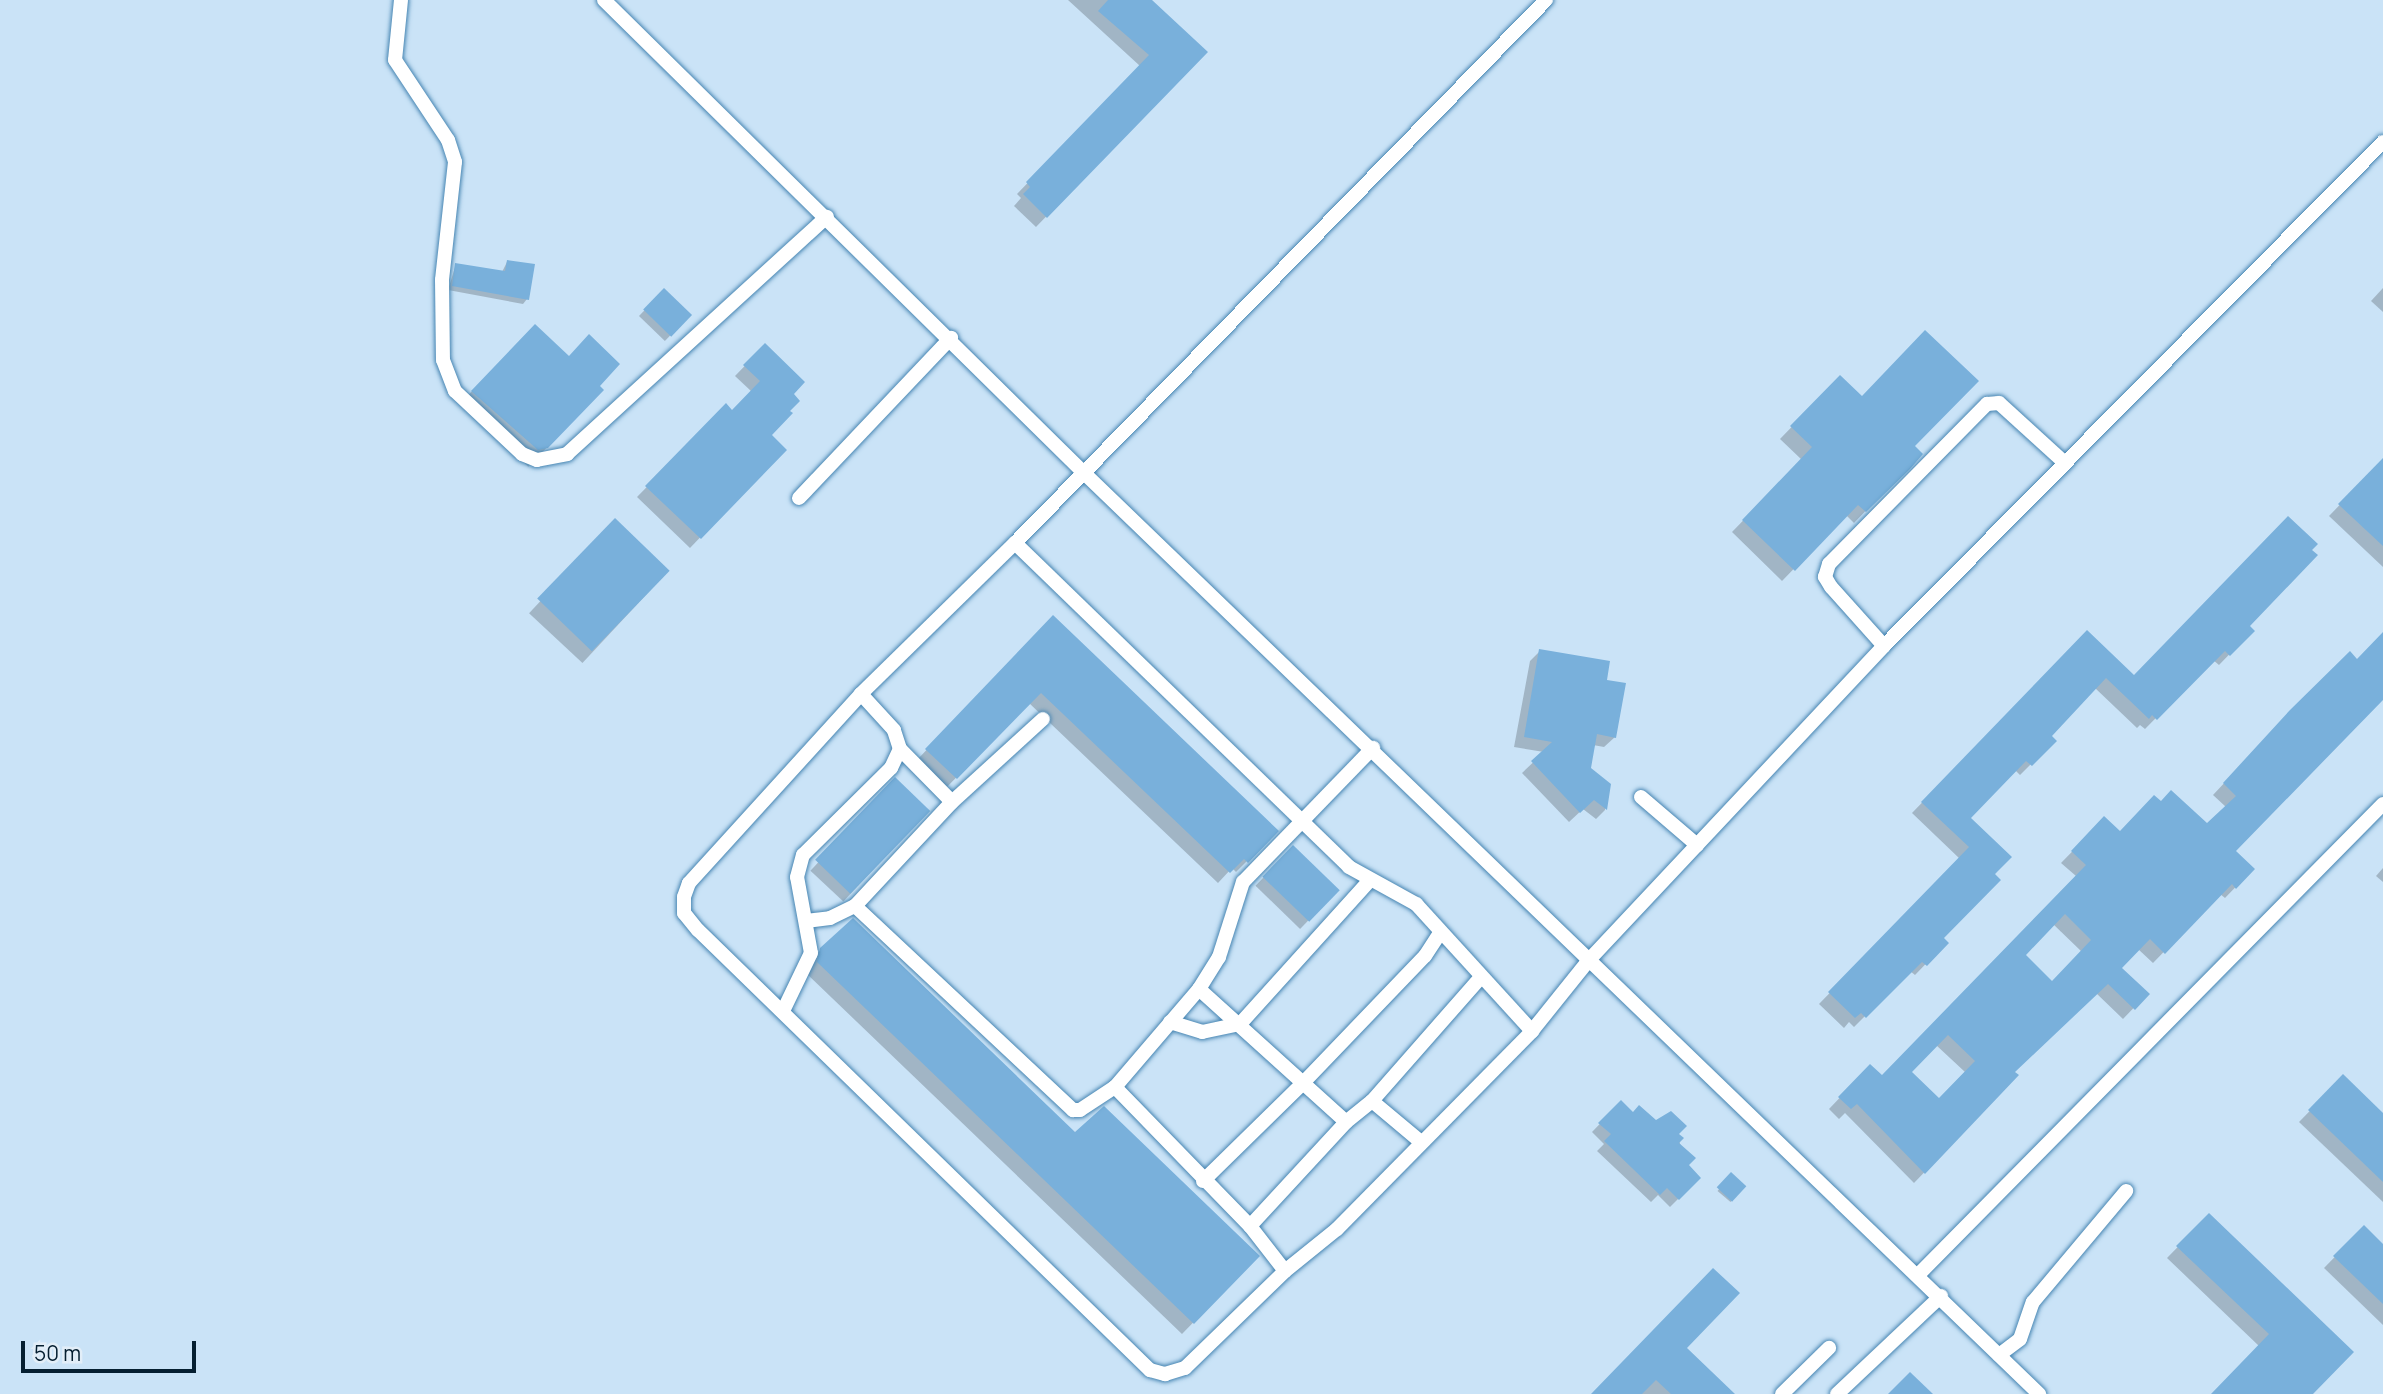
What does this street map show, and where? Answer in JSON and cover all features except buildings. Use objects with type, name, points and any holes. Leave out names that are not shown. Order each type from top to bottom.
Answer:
[{"type":"lane","points":[[401,0],[395,60],[449,140],[455,162],[442,280],[443,360],[455,391],[522,454],[537,460],[567,454],[827,217]]},
{"type":"lane","points":[[604,0],[951,338],[1082,471],[1373,748],[1588,961],[1941,1296],[2039,1394]]},
{"type":"lane","points":[[1546,0],[1082,471],[1015,544],[861,694],[689,883],[684,897],[684,913],[698,930],[784,1010],[1150,1370],[1165,1374],[1185,1368],[1285,1271],[1337,1229],[1532,1031],[1588,961],[1884,646],[2383,142]]},
{"type":"lane","points":[[799,498],[951,338]]},
{"type":"lane","points":[[1884,646],[1831,587],[1825,577],[1829,564],[1987,404],[1999,403],[2064,463]]},
{"type":"lane","points":[[1015,544],[1303,824],[1369,881],[1416,904],[1532,1031]]},
{"type":"lane","points":[[861,694],[894,730],[901,749],[952,802]]},
{"type":"lane","points":[[806,921],[830,918],[855,905],[952,802],[1043,719]]},
{"type":"lane","points":[[855,905],[1073,1110],[1080,1110],[1115,1087],[1199,989],[1219,957],[1243,882],[1303,824],[1373,748]]},
{"type":"lane","points":[[784,1010],[808,965],[811,940],[797,877],[803,855],[891,768],[901,749]]},
{"type":"lane","points":[[1641,797],[1697,845]]},
{"type":"lane","points":[[1918,1275],[2383,804]]},
{"type":"lane","points":[[1170,1022],[1202,1032],[1240,1024],[1369,881]]},
{"type":"lane","points":[[1203,1181],[1303,1083],[1425,956],[1440,933]]},
{"type":"lane","points":[[1250,1226],[1346,1122],[1372,1101],[1481,977]]},
{"type":"lane","points":[[1199,989],[1346,1122]]},
{"type":"lane","points":[[1115,1087],[1203,1181],[1250,1226],[1285,1271]]},
{"type":"lane","points":[[1372,1101],[1421,1142]]},
{"type":"lane","points":[[1999,1355],[2020,1339],[2033,1302],[2126,1191]]},
{"type":"lane","points":[[1837,1394],[1941,1296]]},
{"type":"lane","points":[[1782,1394],[1829,1348]]}]
